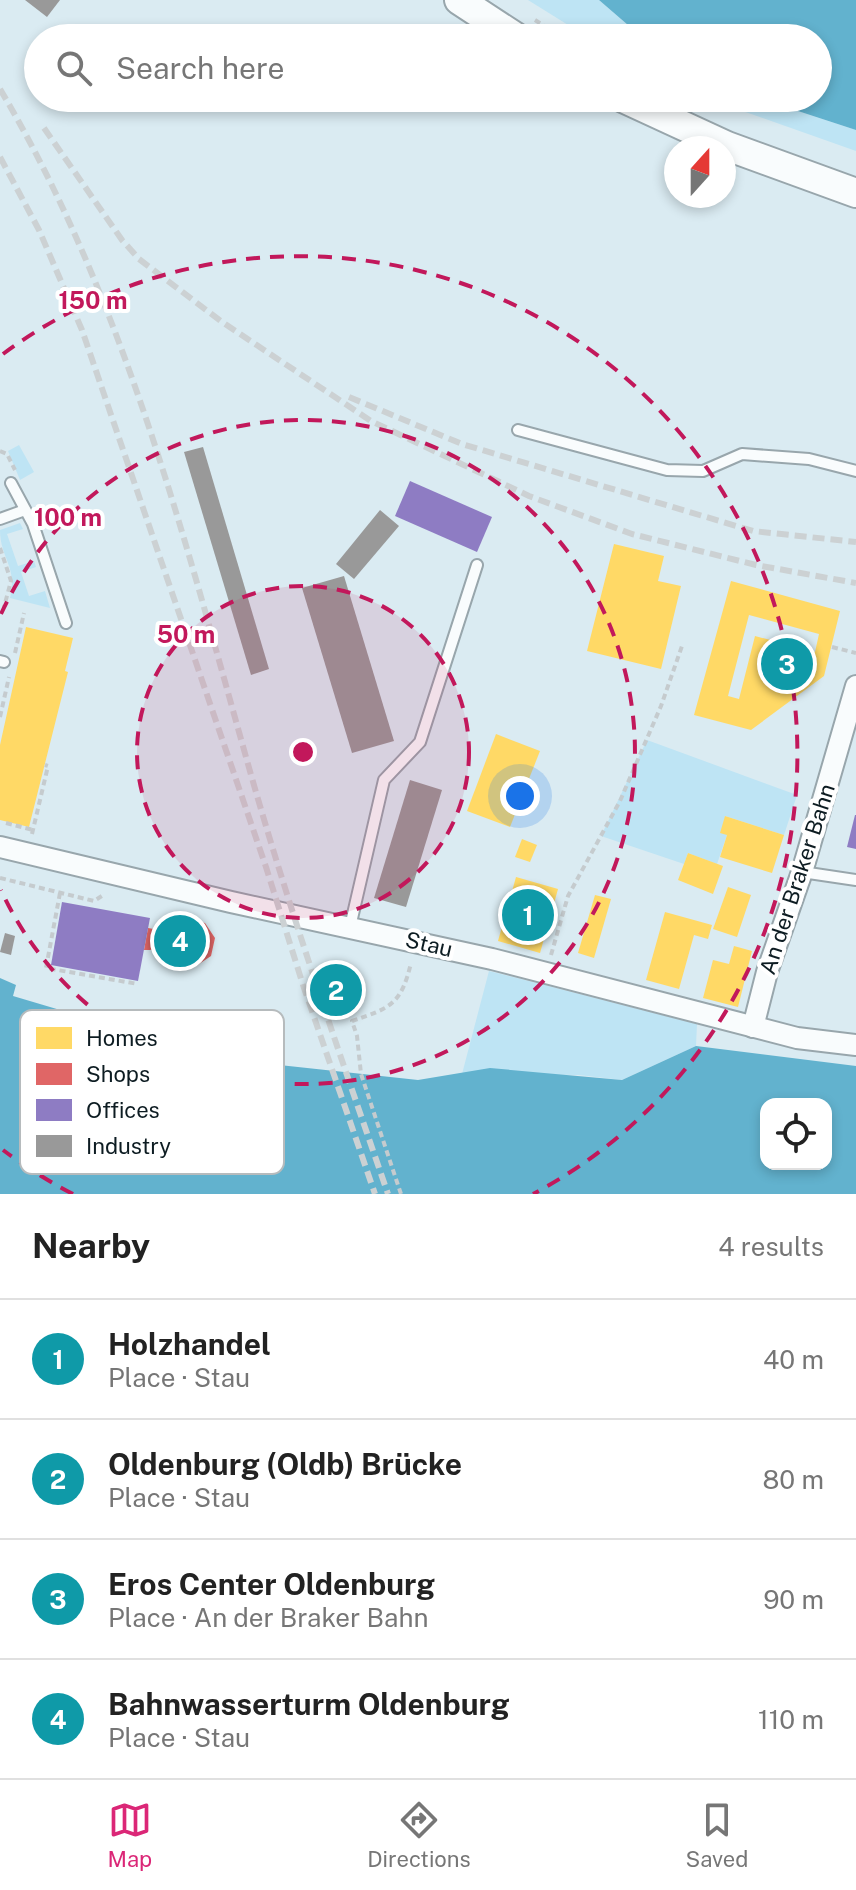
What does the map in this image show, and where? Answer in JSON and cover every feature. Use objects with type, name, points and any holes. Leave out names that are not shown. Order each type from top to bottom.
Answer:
[{"type":"street","points":[[459,0],[496,24]]},
{"type":"street","points":[[653,112],[727,146],[856,193]]},
{"type":"street","name":"An der Braker Bahn","points":[[753,1027],[767,972],[802,872],[856,686]]},
{"type":"street","name":"Stau","points":[[0,847],[416,942],[797,1038],[856,1045]]},
{"type":"lane","points":[[518,430],[667,470],[703,471],[742,454],[809,459],[856,471]]},
{"type":"lane","points":[[11,483],[33,524],[66,623]]},
{"type":"lane","points":[[0,519],[25,510]]},
{"type":"lane","points":[[350,927],[384,780],[420,742],[477,565]]},
{"type":"lane","points":[[802,872],[856,880]]},
{"type":"path","points":[[0,548],[11,581],[4,607]]},
{"type":"path","points":[[545,973],[568,896],[620,801],[661,706],[682,646]]},
{"type":"path","points":[[832,647],[856,653]]},
{"type":"path","points":[[5,823],[33,830],[48,766],[45,765]]},
{"type":"path","points":[[0,878],[94,901],[128,877]]},
{"type":"path","points":[[60,893],[46,968],[138,984]]},
{"type":"path","points":[[401,1194],[361,1074],[352,1021],[383,1010],[400,997],[416,942]]},
{"type":"shaded area","points":[[528,0],[599,0],[627,24],[567,24]]},
{"type":"shaded area","points":[[746,112],[801,112],[856,130],[856,151]]},
{"type":"shaded area","points":[[19,445],[34,472],[20,480],[8,451]]},
{"type":"shaded area","points":[[20,523],[23,529],[7,534],[18,566],[34,561],[36,567],[21,572],[29,596],[45,591],[50,608],[10,598],[12,578],[0,530]]},
{"type":"shaded area","points":[[647,740],[797,795],[784,835],[725,816],[727,835],[717,864],[688,853],[684,864],[601,836]]},
{"type":"shaded area","points":[[489,971],[697,1024],[696,1046],[622,1080],[579,1075],[462,1074]]},
{"type":"water","points":[[599,0],[856,0],[856,130],[801,112],[832,112],[832,24],[627,24]]},
{"type":"water","points":[[0,978],[16,985],[13,996],[60,1010],[20,1010],[20,1174],[284,1174],[284,1065],[418,1080],[490,1068],[622,1080],[696,1046],[856,1066],[856,1194],[0,1194]]},
{"type":"building: Homes","points":[[614,544],[664,556],[658,581],[681,586],[661,669],[587,651]]},
{"type":"building: Homes","points":[[731,581],[840,611],[824,676],[751,730],[694,715]],"holes":[[[749,615],[819,634],[815,652],[755,636],[739,699],[728,696]]]},
{"type":"building: Homes","points":[[26,627],[73,638],[65,671],[68,672],[29,827],[0,820],[0,745]]},
{"type":"building: Homes","points":[[496,734],[540,751],[510,827],[467,811]]},
{"type":"building: Homes","points":[[725,816],[784,835],[772,873],[720,857],[727,835],[720,833]]},
{"type":"building: Homes","points":[[522,839],[537,845],[530,862],[515,857]]},
{"type":"building: Homes","points":[[688,853],[723,866],[713,894],[678,880]]},
{"type":"building: Homes","points":[[516,877],[558,889],[540,953],[498,941]]},
{"type":"building: Homes","points":[[728,887],[751,895],[737,937],[713,929]]},
{"type":"building: Homes","points":[[595,895],[611,899],[594,958],[578,953]]},
{"type":"building: Homes","points":[[665,912],[712,925],[708,939],[694,935],[679,989],[646,980]]},
{"type":"building: Homes","points":[[734,946],[752,951],[738,1007],[703,998],[713,960],[729,964]]},
{"type":"building: Shops","points":[[187,919],[205,923],[215,938],[211,956],[196,966],[179,963],[168,949],[169,944],[144,950],[148,928],[171,932]]},
{"type":"building: Offices","points":[[410,481],[492,517],[477,552],[395,516]]},
{"type":"building: Offices","points":[[856,815],[856,849],[847,847]]},
{"type":"building: Offices","points":[[62,902],[150,918],[138,981],[51,965]]},
{"type":"building: Industry","points":[[25,0],[60,0],[47,17]]},
{"type":"building: Industry","points":[[203,447],[269,669],[251,675],[184,452]]},
{"type":"building: Industry","points":[[380,510],[399,526],[354,579],[336,564]]},
{"type":"building: Industry","points":[[344,576],[394,741],[352,753],[302,588]]},
{"type":"building: Industry","points":[[410,780],[442,790],[406,907],[374,898]]},
{"type":"building: Industry","points":[[5,933],[15,936],[11,955],[0,952]]},
{"type":"building: Industry","points":[[341,970],[352,1002],[331,1009],[320,978]]},
{"type":"railway","points":[[0,89],[43,167],[81,248],[145,415],[198,585],[278,867],[388,1194]]},
{"type":"railway","points":[[44,128],[122,240],[139,259],[222,322],[371,421],[529,496],[632,534],[756,565],[856,583]]},
{"type":"railway","points":[[0,157],[39,230],[82,330],[375,1194]]},
{"type":"railway","points":[[349,397],[462,444],[753,531],[856,542]]},
{"type":"place","name":"Eros Center Oldenburg","points":[[787,664]]},
{"type":"place","name":"Holzhandel","points":[[528,915]]},
{"type":"place","name":"Bahnwasserturm Oldenburg","points":[[180,941]]},
{"type":"place","name":"Oldenburg (Oldb) Brücke","points":[[336,990]]}]
